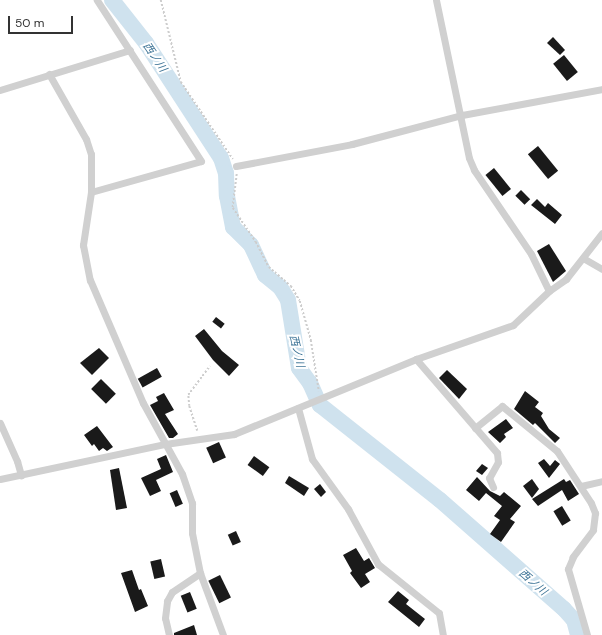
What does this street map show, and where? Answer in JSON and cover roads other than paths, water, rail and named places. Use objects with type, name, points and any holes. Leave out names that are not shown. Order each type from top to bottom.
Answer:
[{"type":"street","points":[[91,192],[201,161],[97,0]]},
{"type":"street","points":[[436,0],[462,115],[469,158],[474,170],[516,229],[542,272],[549,291]]},
{"type":"street","points":[[0,90],[130,50]]},
{"type":"street","points":[[49,74],[89,147],[92,162],[91,192],[83,245],[88,276],[130,375],[182,474],[192,503],[192,534],[200,573],[223,635]]},
{"type":"street","points":[[236,166],[352,144],[462,115],[602,89]]},
{"type":"street","points":[[0,479],[165,444],[234,434],[416,359],[513,326],[549,291],[566,279],[602,233]]},
{"type":"street","points":[[583,258],[602,269]]},
{"type":"street","points":[[416,359],[497,453],[498,462],[489,478],[493,487]]},
{"type":"street","points":[[475,428],[502,406],[557,451],[591,502],[595,520],[593,530],[573,557],[568,569],[587,635]]},
{"type":"street","points":[[298,408],[312,459],[348,509],[378,564],[440,613],[443,635]]},
{"type":"street","points":[[0,424],[17,461],[20,475]]},
{"type":"street","points":[[581,486],[602,481]]},
{"type":"street","points":[[169,635],[165,611],[167,601],[172,592],[200,573]]},
{"type":"waterway","name":"西ノ川","points":[[112,0],[146,43],[221,158],[226,173],[227,196],[233,227],[251,245],[265,275],[280,287],[288,300],[299,368],[310,383],[320,405],[440,500],[564,609],[574,620],[578,635]]}]
